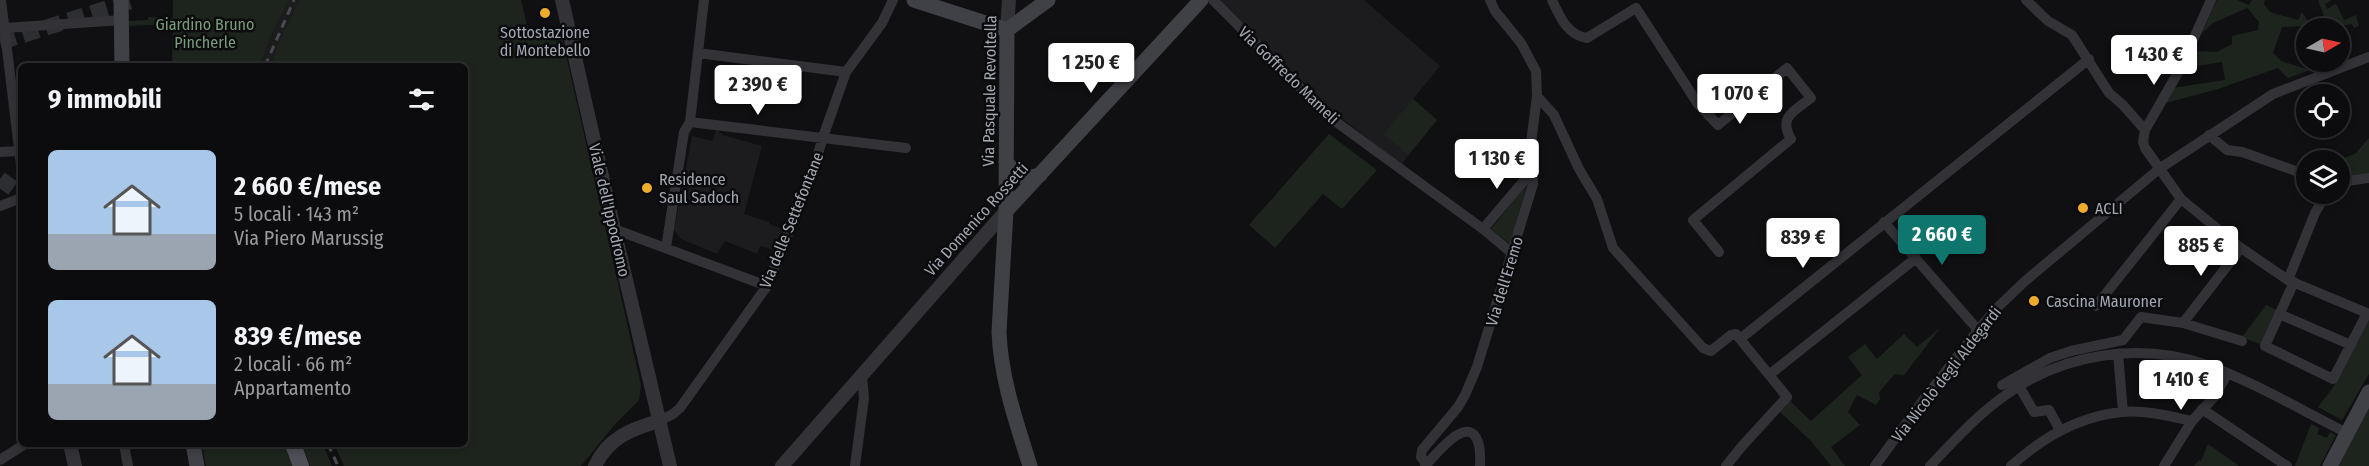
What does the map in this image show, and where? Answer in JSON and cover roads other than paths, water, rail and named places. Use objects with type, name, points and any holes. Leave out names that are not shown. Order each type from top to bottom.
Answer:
[{"type":"main road","points":[[122,0],[122,63]]},
{"type":"main road","points":[[914,0],[1006,30],[1048,0]]},
{"type":"main road","name":"Via Domenico Rossetti","points":[[1006,211],[1201,0]]},
{"type":"main road","name":"Via Pasquale Revoltella","points":[[1006,30],[1006,211],[999,332],[1001,365],[1030,466]]},
{"type":"main road","points":[[1006,162],[1018,176],[1040,175]]},
{"type":"main road","points":[[2330,466],[2369,392]]},
{"type":"main road","points":[[194,447],[197,466]]},
{"type":"main road","points":[[294,447],[301,466]]},
{"type":"street","points":[[1,0],[17,108],[18,130]]},
{"type":"street","name":"Viale dell'Ippodromo","points":[[562,0],[670,466]]},
{"type":"street","points":[[666,248],[684,132],[690,122],[704,0]]},
{"type":"street","name":"Via delle Settefontane","points":[[659,421],[680,408],[767,286],[812,174],[846,72],[882,22],[893,0]]},
{"type":"street","name":"Via Pasquale Revoltella","points":[[1006,30],[1009,0]]},
{"type":"street","name":"Via Goffredo Mameli","points":[[1213,0],[1328,116],[1483,228],[1513,254]]},
{"type":"street","name":"Via dell'Eremo","points":[[1480,466],[1478,440],[1470,432],[1463,431],[1456,435],[1426,465],[1421,457],[1422,450],[1466,395],[1513,254],[1533,184],[1531,143],[1538,96],[1536,71],[1521,43],[1495,11],[1490,0]]},
{"type":"street","points":[[1552,0],[1568,30],[1576,37],[1587,38],[1636,8],[1698,104],[1718,125],[1787,68],[1811,98],[1794,111],[1785,123],[1784,128],[1791,139],[1693,220],[1719,252]]},
{"type":"street","points":[[2026,0],[2048,21],[2072,35],[2109,93],[2145,130]]},
{"type":"street","points":[[2211,0],[2173,83],[2145,130],[2143,142],[2181,199],[2241,248],[2291,281],[2368,314],[2333,379],[2265,346],[2279,314],[2291,281],[2315,213],[2320,204]]},
{"type":"street","points":[[5,28],[122,20]]},
{"type":"street","points":[[698,53],[846,72]]},
{"type":"street","name":"Via Nicolò degli Aldegardi","points":[[1875,466],[1978,330],[2018,288],[2159,169],[2273,94],[2369,57]]},
{"type":"street","points":[[1740,339],[2089,59]]},
{"type":"street","points":[[1538,96],[1554,116],[1579,169],[1597,199],[1613,248],[1703,348],[1711,351],[1734,334],[1787,397],[1726,466]]},
{"type":"street","points":[[690,122],[906,148]]},
{"type":"street","points":[[2209,135],[2226,150],[2242,152],[2296,171]]},
{"type":"street","points":[[0,152],[18,151]]},
{"type":"street","points":[[1483,228],[1534,170]]},
{"type":"street","points":[[2350,181],[2369,178]]},
{"type":"street","points":[[0,206],[18,199]]},
{"type":"street","points":[[2096,306],[2181,199]]},
{"type":"street","name":"Via Domenico Rossetti","points":[[782,466],[1006,211]]},
{"type":"street","points":[[1884,222],[1978,330]]},
{"type":"street","points":[[614,229],[767,286]]},
{"type":"street","points":[[2183,323],[2241,248]]},
{"type":"street","points":[[1769,375],[1916,258]]},
{"type":"street","points":[[2279,314],[2351,345]]},
{"type":"street","points":[[2002,385],[2050,358],[2123,340],[2139,317],[2183,323],[2242,341]]},
{"type":"street","points":[[1930,466],[1988,409],[2019,386],[2056,368],[2094,357],[2118,354],[2151,353],[2170,356],[2228,373],[2348,433]]},
{"type":"street","points":[[2118,354],[2123,412]]},
{"type":"street","points":[[2164,466],[2192,421],[2218,392],[2228,373]]},
{"type":"street","points":[[855,466],[864,398],[862,376]]},
{"type":"street","points":[[2019,386],[2034,411],[2049,410],[2060,430]]},
{"type":"street","points":[[2202,409],[2287,466]]},
{"type":"street","points":[[2012,466],[2060,430],[2090,418],[2123,412],[2157,413],[2192,421]]},
{"type":"street","points":[[595,466],[614,439],[628,431],[659,421]]},
{"type":"street","points":[[0,460],[20,447]]},
{"type":"street","points":[[71,447],[75,466]]},
{"type":"street","points":[[125,447],[128,466]]},
{"type":"tunnel","points":[[0,42],[134,0]]},
{"type":"tunnel","points":[[0,179],[18,192]]},
{"type":"railway","points":[[266,63],[294,0]]},
{"type":"railway","points":[[329,447],[338,466]]},
{"type":"place","name":"Sottostazione di Montebello","points":[[545,13]]},
{"type":"place","name":"Residence Saul Sadoch","points":[[647,188]]},
{"type":"place","name":"ACLI","points":[[2083,208]]},
{"type":"place","name":"Cascina Mauroner","points":[[2034,301]]},
{"type":"park label","name":"Giardino Bruno Pincherle","points":[[205,33]]}]
